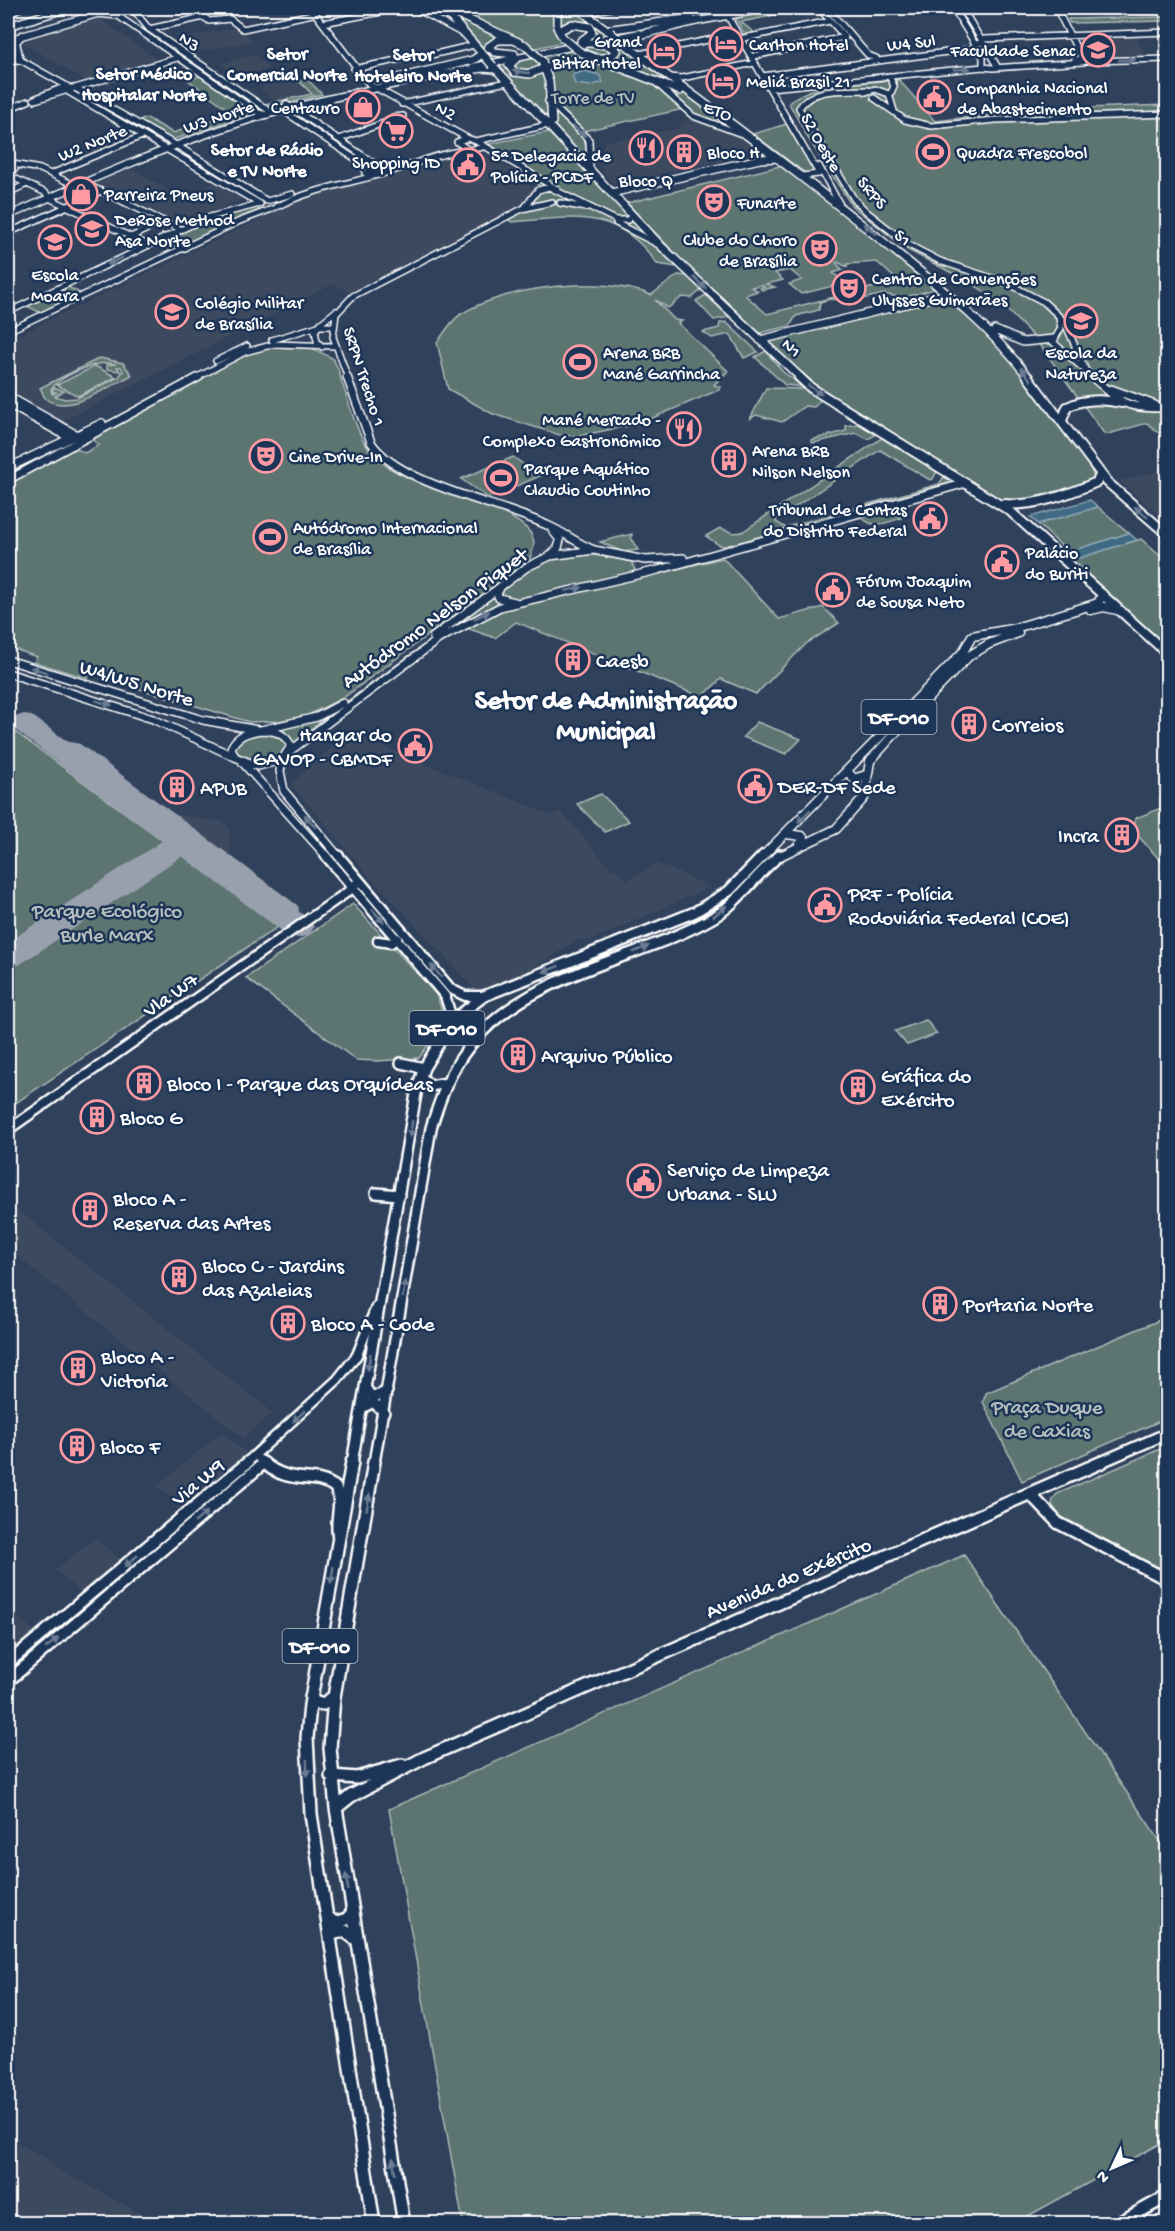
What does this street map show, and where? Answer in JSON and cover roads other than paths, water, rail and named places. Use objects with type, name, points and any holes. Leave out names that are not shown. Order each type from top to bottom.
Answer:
[{"type":"highway","points":[[30,17],[37,8]]},
{"type":"highway","points":[[8,24],[57,8]]},
{"type":"highway","points":[[30,17],[68,8]]},
{"type":"highway","points":[[84,8],[93,13]]},
{"type":"highway","points":[[442,8],[522,43],[544,64],[552,122],[550,127]]},
{"type":"highway","name":"N1","points":[[442,8],[507,82],[661,246],[811,388],[960,483],[995,501],[1017,516],[1167,654]]},
{"type":"highway","points":[[556,8],[562,38],[580,52],[698,99]]},
{"type":"highway","name":"S1","points":[[580,9],[840,205],[974,316],[1000,341],[1062,421],[1100,475],[1167,535]]},
{"type":"highway","points":[[608,31],[691,18]]},
{"type":"highway","points":[[621,41],[700,20]]},
{"type":"highway","points":[[559,31],[572,24],[590,27],[592,33],[581,41]]},
{"type":"highway","points":[[522,43],[498,40],[488,45],[495,52],[516,56],[509,68],[517,73],[530,74],[544,64]]},
{"type":"highway","points":[[588,57],[604,58],[617,53],[612,46],[590,43]]},
{"type":"highway","points":[[398,78],[484,56]]},
{"type":"highway","points":[[410,81],[494,67]]},
{"type":"highway","points":[[610,191],[768,152]]},
{"type":"highway","points":[[610,191],[760,159],[777,158]]},
{"type":"highway","points":[[758,338],[944,292]]},
{"type":"highway","points":[[974,316],[999,333],[1018,341],[1038,342],[1054,339]]},
{"type":"highway","points":[[1062,421],[1067,407],[1076,402],[1106,400],[1122,403]]},
{"type":"highway","points":[[995,501],[1020,505],[1091,484],[1099,480],[1100,475]]},
{"type":"highway","points":[[1017,516],[1018,512],[1025,508],[1082,491],[1103,487],[1114,489]]},
{"type":"main road","points":[[9,9],[20,8]]},
{"type":"main road","points":[[8,40],[106,8]]},
{"type":"main road","points":[[8,40],[54,23],[117,8]]},
{"type":"main road","name":"N3","points":[[132,8],[149,29],[256,101],[268,112]]},
{"type":"main road","points":[[323,25],[402,8]]},
{"type":"main road","points":[[415,8],[424,9],[463,34]]},
{"type":"main road","points":[[580,9],[611,8]]},
{"type":"main road","name":"S2 Oeste","points":[[717,8],[726,12],[744,38],[762,76],[819,174],[802,176]]},
{"type":"main road","points":[[516,56],[748,8]]},
{"type":"main road","points":[[516,56],[700,20],[726,12],[771,8]]},
{"type":"main road","points":[[819,8],[861,56]]},
{"type":"main road","points":[[827,8],[868,55]]},
{"type":"main road","points":[[953,8],[983,57],[983,67]]},
{"type":"main road","points":[[962,8],[990,57],[998,66]]},
{"type":"main road","points":[[1053,8],[1066,34],[1084,60]]},
{"type":"main road","points":[[149,29],[204,17],[209,21],[230,19],[243,29],[311,10]]},
{"type":"main road","name":"N2","points":[[311,10],[342,48],[357,71]]},
{"type":"main road","name":"S2 Oeste","points":[[726,12],[753,63],[771,75],[779,88],[777,93],[840,205]]},
{"type":"main road","name":"N3","points":[[93,13],[114,15],[129,24],[153,40],[172,57],[259,113]]},
{"type":"main road","points":[[30,17],[51,15],[55,18],[54,23]]},
{"type":"main road","points":[[960,17],[968,17]]},
{"type":"main road","points":[[129,24],[133,21],[141,21]]},
{"type":"main road","points":[[744,38],[830,21]]},
{"type":"main road","name":"N2","points":[[323,25],[333,41],[370,86],[482,146]]},
{"type":"main road","points":[[971,36],[1167,32]]},
{"type":"main road","points":[[331,34],[333,41],[342,48]]},
{"type":"main road","points":[[639,54],[738,34]]},
{"type":"main road","points":[[1066,34],[1074,60]]},
{"type":"main road","points":[[20,60],[16,41],[22,35]]},
{"type":"main road","points":[[754,56],[845,37]]},
{"type":"main road","name":"W4 Sul","points":[[762,76],[854,62],[969,50],[980,37]]},
{"type":"main road","points":[[153,40],[162,38]]},
{"type":"main road","points":[[8,40],[13,45],[8,48]]},
{"type":"main road","points":[[357,71],[406,58],[474,45]]},
{"type":"main road","points":[[8,53],[140,126],[185,160],[234,190],[241,190]]},
{"type":"main road","points":[[854,62],[861,56],[868,55],[879,59]]},
{"type":"main road","points":[[916,55],[929,64],[929,71]]},
{"type":"main road","name":"W3 Norte","points":[[9,212],[47,196],[70,183],[105,171],[166,144],[226,124],[398,78],[516,56]]},
{"type":"main road","name":"W3 Norte","points":[[370,86],[410,81],[516,56]]},
{"type":"main road","points":[[8,109],[172,57]]},
{"type":"main road","points":[[983,57],[990,57]]},
{"type":"main road","points":[[8,58],[20,60]]},
{"type":"main road","points":[[770,88],[929,71],[1074,60],[1167,59]]},
{"type":"main road","points":[[669,77],[682,78],[753,63]]},
{"type":"main road","points":[[679,85],[684,79],[739,67],[759,68]]},
{"type":"main road","points":[[823,67],[819,72],[831,81]]},
{"type":"main road","points":[[889,76],[894,86],[890,96],[896,114]]},
{"type":"main road","points":[[873,77],[877,85],[866,93],[872,98],[890,96]]},
{"type":"main road","name":"ETO","points":[[654,80],[693,116],[748,137]]},
{"type":"main road","points":[[401,104],[507,82]]},
{"type":"main road","points":[[73,88],[108,115],[142,136],[193,156],[263,203],[276,203],[274,208]]},
{"type":"main road","points":[[870,90],[890,96]]},
{"type":"main road","name":"SRPS","points":[[870,90],[832,91],[807,97],[800,105],[799,111],[812,127],[861,206],[882,225],[929,256],[955,268],[1018,288],[1055,311],[1067,327],[1086,370]]},
{"type":"main road","name":"SRPS","points":[[832,91],[872,98],[914,123],[937,126],[996,120],[1167,114]]},
{"type":"main road","points":[[245,104],[256,101]]},
{"type":"main road","points":[[548,101],[589,140],[590,170]]},
{"type":"main road","name":"N2","points":[[401,104],[452,133],[458,143],[472,150]]},
{"type":"main road","points":[[287,107],[291,116],[333,138],[383,169],[448,152],[472,150],[527,131]]},
{"type":"main road","points":[[287,107],[300,113],[373,172]]},
{"type":"main road","points":[[398,117],[407,112],[407,108]]},
{"type":"main road","points":[[108,115],[115,112]]},
{"type":"main road","name":"W3 Norte","points":[[166,144],[216,131],[259,113],[268,112]]},
{"type":"main road","points":[[291,116],[300,113]]},
{"type":"main road","points":[[333,138],[398,117],[418,114]]},
{"type":"main road","points":[[216,131],[229,126],[226,124]]},
{"type":"main road","points":[[132,129],[140,126]]},
{"type":"main road","points":[[476,141],[550,127]]},
{"type":"main road","name":"W2 Norte","points":[[51,174],[135,141],[142,136]]},
{"type":"main road","points":[[8,331],[304,192],[434,154],[467,138]]},
{"type":"main road","points":[[482,146],[567,195],[616,220],[628,220],[632,215]]},
{"type":"main road","points":[[472,150],[493,155],[519,170],[543,200],[595,212],[661,246]]},
{"type":"main road","points":[[185,160],[193,156]]},
{"type":"main road","points":[[11,166],[51,174],[70,183],[84,183],[178,228],[164,237],[145,244],[67,207],[9,174],[11,166]]},
{"type":"main road","name":"W3 Norte","points":[[9,212],[84,183],[105,171]]},
{"type":"main road","points":[[206,218],[373,172]]},
{"type":"main road","points":[[8,193],[27,184]]},
{"type":"main road","points":[[537,191],[545,187],[557,189]]},
{"type":"main road","points":[[8,312],[178,228],[245,201],[247,199],[241,190]]},
{"type":"main road","points":[[8,233],[101,191]]},
{"type":"main road","name":"SRPN Trecho 1","points":[[522,209],[537,191]]},
{"type":"main road","points":[[560,203],[567,200],[567,195]]},
{"type":"main road","name":"SRPN Trecho 1","points":[[552,202],[522,209],[353,296],[339,309],[332,326],[336,346],[371,442],[387,461],[398,469],[557,529],[576,543],[594,550]]},
{"type":"main road","points":[[263,203],[262,209],[274,208]]},
{"type":"main road","points":[[131,237],[164,222]]},
{"type":"main road","points":[[164,237],[185,248]]},
{"type":"main road","points":[[22,305],[42,315]]},
{"type":"main road","points":[[157,400],[151,398],[246,346],[307,330],[318,325],[339,309]]},
{"type":"main road","points":[[1054,339],[1061,328],[1055,311]]},
{"type":"main road","points":[[318,325],[332,326]]},
{"type":"main road","points":[[318,325],[314,338],[341,359]]},
{"type":"main road","points":[[1054,339],[1063,337],[1073,342]]},
{"type":"main road","name":"SRPS","points":[[1054,339],[1055,347],[1086,370],[1122,403],[1167,408]]},
{"type":"main road","points":[[8,468],[145,403],[157,400],[253,349],[275,344],[312,345],[324,348],[336,346]]},
{"type":"main road","name":"SRPS","points":[[1103,385],[1141,405]]},
{"type":"main road","points":[[8,480],[145,403],[160,392]]},
{"type":"main road","points":[[8,396],[77,435]]},
{"type":"main road","points":[[8,404],[70,438]]},
{"type":"main road","name":"Autódromo Nelson Piquet","points":[[290,751],[439,639],[487,613],[516,602],[628,578],[960,483]]},
{"type":"main road","name":"SRPN Trecho 1","points":[[535,521],[558,535],[558,548],[550,556]]},
{"type":"main road","name":"Autódromo Nelson Piquet","points":[[260,730],[300,722],[331,711],[533,563],[550,556],[594,550],[633,559],[678,559],[771,537]]},
{"type":"main road","points":[[628,578],[639,567],[633,559]]},
{"type":"main road","points":[[502,586],[497,594],[499,598],[516,602]]},
{"type":"main road","points":[[983,633],[1012,629],[1095,604],[1099,602],[1102,594]]},
{"type":"main road","name":"DF-010","points":[[404,2223],[331,1776],[334,1697],[431,1128],[447,1083],[459,1061],[478,1036],[518,1003],[556,983],[686,931],[716,916],[779,856],[799,845],[830,833],[860,805],[866,793],[866,775],[870,761],[962,663],[989,644],[1100,608],[1120,611]]},
{"type":"main road","points":[[983,633],[991,636],[992,642],[989,644]]},
{"type":"main road","name":"DF-010","points":[[374,2223],[308,1784],[307,1738],[311,1697],[362,1408],[378,1301],[407,1154],[417,1088],[423,1070],[443,1034],[461,1010],[484,996],[678,920],[729,891],[963,652],[972,636],[983,633]]},
{"type":"main road","name":"W4/W5 Norte","points":[[8,660],[202,720],[260,730]]},
{"type":"main road","name":"W4/W5 Norte","points":[[8,673],[161,721],[210,742],[235,757]]},
{"type":"main road","points":[[49,686],[59,682],[58,675]]},
{"type":"main road","points":[[237,727],[300,722]]},
{"type":"main road","points":[[443,1034],[450,1012],[449,1004],[397,938],[258,777],[235,757],[231,748],[236,740],[245,733],[260,730],[276,731],[287,737],[290,751],[284,759],[280,776],[284,791],[451,989],[465,996],[484,996]]},
{"type":"main road","points":[[210,742],[258,777]]},
{"type":"main road","points":[[280,776],[297,745]]},
{"type":"main road","points":[[243,763],[263,766],[284,759]]},
{"type":"main road","points":[[847,771],[854,779],[866,775]]},
{"type":"main road","points":[[786,834],[802,836],[804,838],[799,845]]},
{"type":"main road","points":[[353,888],[358,880]]},
{"type":"main road","name":"Vla W7","points":[[8,1130],[353,888]]},
{"type":"main road","points":[[678,920],[688,924],[686,931]]},
{"type":"main road","points":[[378,941],[391,943],[397,938]]},
{"type":"main road","points":[[606,948],[603,956],[608,962]]},
{"type":"main road","points":[[506,987],[522,989],[524,992],[518,1003]]},
{"type":"main road","points":[[401,1063],[414,1064],[423,1070],[422,1078],[430,1086],[447,1083]]},
{"type":"main road","points":[[407,1154],[415,1150],[426,1156]]},
{"type":"main road","points":[[376,1193],[399,1195]]},
{"type":"main road","name":"Via W9","points":[[8,1663],[255,1456],[348,1368],[365,1339],[378,1301]]},
{"type":"main road","points":[[365,1387],[370,1395],[377,1396],[387,1391]]},
{"type":"main road","points":[[362,1408],[373,1402],[384,1412]]},
{"type":"main road","name":"Avenida do Exército","points":[[336,1808],[351,1796],[424,1758],[1167,1433]]},
{"type":"main road","points":[[255,1456],[284,1476],[326,1481],[334,1486],[339,1491],[340,1500],[334,1528],[339,1539]]},
{"type":"main road","name":"Via W9","points":[[8,1681],[264,1463]]},
{"type":"main road","points":[[1030,1494],[1058,1523],[1167,1580]]},
{"type":"main road","points":[[155,1541],[159,1543],[162,1550]]},
{"type":"main road","points":[[91,1594],[93,1599],[101,1602]]},
{"type":"main road","points":[[311,1697],[315,1703],[323,1704],[334,1697]]},
{"type":"main road","name":"Avenida do Exército","points":[[331,1776],[337,1780],[353,1779],[424,1758]]},
{"type":"main road","points":[[328,1917],[334,1923],[340,1922],[352,1913]]},
{"type":"main road","points":[[330,1934],[338,1930],[347,1931],[357,1940]]},
{"type":"main road","points":[[1117,2223],[1167,2196]]},
{"type":"place","name":"Carlton Hotel","points":[[726,44]]},
{"type":"place","name":"Faculdade Senac","points":[[1098,50]]},
{"type":"place","name":"Grand Bittar Hotel","points":[[664,51]]},
{"type":"place","name":"Meliá Brasil 21","points":[[723,81]]},
{"type":"place","name":"Companhia Nacional de Abastecimento","points":[[934,97]]},
{"type":"place","name":"Centauro","points":[[363,107]]},
{"type":"place","name":"Shopping ID","points":[[396,131]]},
{"type":"place","name":"Bloco Q","points":[[646,148]]},
{"type":"place","name":"Bloco H","points":[[684,152]]},
{"type":"place","name":"Quadra Frescobol","points":[[933,152]]},
{"type":"place","name":"5ª Delegacia de Polícia - PCDF","points":[[468,165]]},
{"type":"place","name":"Parreira Pneus","points":[[81,194]]},
{"type":"place","name":"Funarte","points":[[714,202]]},
{"type":"place","name":"DeRose Method Asa Norte","points":[[92,229]]},
{"type":"place","name":"Escola Moara","points":[[55,242]]},
{"type":"place","name":"Clube do Choro de Brasília","points":[[820,249]]},
{"type":"place","name":"Centro de Convenções Ulysses Guimarães","points":[[849,288]]},
{"type":"place","name":"Colégio Militar de Brasília","points":[[172,312]]},
{"type":"place","name":"Escola da Natureza","points":[[1081,321]]},
{"type":"place","name":"Arena BRB Mané Garrincha","points":[[580,362]]},
{"type":"place","name":"Mané Mercado - Complexo Gastronômico","points":[[684,429]]},
{"type":"place","name":"Cine Drive-In","points":[[266,456]]},
{"type":"place","name":"Arena BRB Nilson Nelson","points":[[729,460]]},
{"type":"place","name":"Parque Aquático Claudio Coutinho","points":[[501,478]]},
{"type":"place","name":"Tribunal de Contas do Distrito Federal","points":[[930,519]]},
{"type":"place","name":"Autódromo Internacional de Brasília","points":[[270,537]]},
{"type":"place","name":"Palácio do Buriti","points":[[1002,562]]},
{"type":"place","name":"Fórum Joaquim de Sousa Neto","points":[[833,590]]},
{"type":"place","name":"Caesb","points":[[573,660]]},
{"type":"place","name":"Correios","points":[[969,724]]},
{"type":"place","name":"Hangar do GAVOP - CBMDF","points":[[415,746]]},
{"type":"place","name":"DER-DF Sede","points":[[755,786]]},
{"type":"place","name":"APUB","points":[[177,787]]},
{"type":"place","name":"Incra","points":[[1122,835]]},
{"type":"place","name":"PRF - Polícia Rodoviária Federal (COE)","points":[[825,905]]},
{"type":"place","name":"Arquivo Público","points":[[518,1055]]},
{"type":"place","name":"Bloco I - Parque das Orquídeas","points":[[144,1083]]},
{"type":"place","name":"Gráfica do Exército","points":[[858,1087]]},
{"type":"place","name":"Bloco G","points":[[97,1117]]},
{"type":"place","name":"Serviço de Limpeza Urbana - SLU","points":[[644,1181]]},
{"type":"place","name":"Bloco A - Reserva das Artes","points":[[90,1210]]},
{"type":"place","name":"Bloco C - Jardins das Azaleias","points":[[179,1277]]},
{"type":"place","name":"Portaria Norte","points":[[940,1304]]},
{"type":"place","name":"Bloco A - Code","points":[[288,1323]]},
{"type":"place","name":"Bloco A - Victoria","points":[[78,1368]]},
{"type":"place","name":"Bloco F","points":[[77,1446]]},
{"type":"district","name":"Setor Comercial Norte","points":[[287,63]]},
{"type":"district","name":"Setor Hoteleiro Norte","points":[[413,64]]},
{"type":"district","name":"Setor Médico Hospitalar Norte","points":[[144,83]]},
{"type":"district","name":"Setor de Rádio e TV Norte","points":[[267,159]]},
{"type":"district","name":"Setor de Administração Municipal","points":[[606,714]]},
{"type":"park label","name":"Torre de TV","points":[[593,97]]},
{"type":"park label","name":"Parque Ecológico Burle Marx","points":[[107,922]]},
{"type":"park label","name":"Praça Duque de Caxias","points":[[1047,1418]]}]
